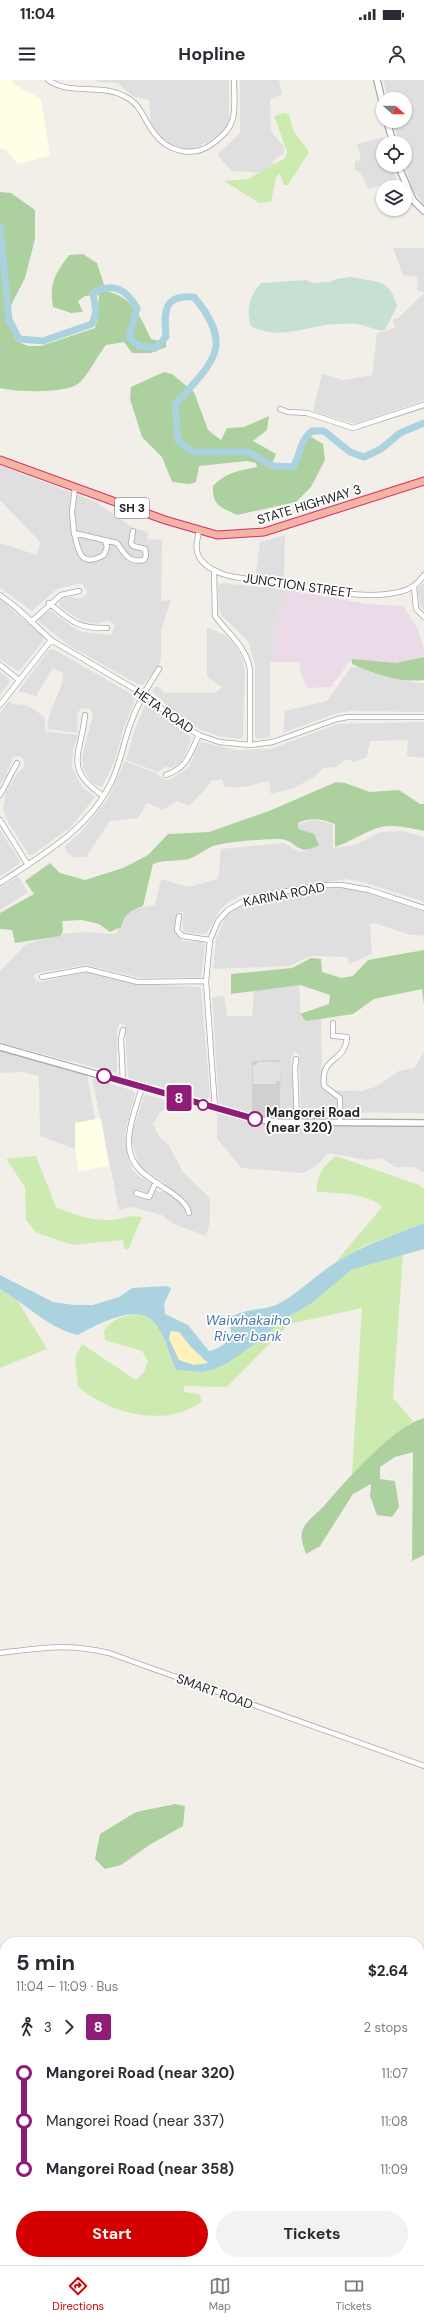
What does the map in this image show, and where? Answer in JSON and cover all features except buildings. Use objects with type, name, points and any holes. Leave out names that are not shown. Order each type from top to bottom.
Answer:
[{"type":"highway","name":"SH 3","points":[[0,460],[199,531]]},
{"type":"highway","name":"STATE HIGHWAY 3","points":[[199,531],[234,535],[264,532],[424,481]]},
{"type":"street","points":[[48,80],[64,88],[110,89],[126,97],[141,108],[153,132],[161,141],[190,153],[206,149],[230,129],[233,120],[234,80]]},
{"type":"street","points":[[377,80],[380,92]]},
{"type":"street","points":[[401,172],[413,200],[424,211]]},
{"type":"street","points":[[280,409],[288,412],[307,413],[353,428],[424,405]]},
{"type":"street","points":[[75,488],[72,512],[78,553],[82,557],[94,559],[104,555],[106,547],[105,541]]},
{"type":"street","points":[[74,533],[117,543],[125,557],[129,559],[144,560],[146,556],[145,549],[133,546],[131,543],[133,531]]},
{"type":"street","name":"JUNCTION STREET","points":[[199,531],[196,549],[201,560],[214,570],[236,577],[342,592],[388,594],[414,587]]},
{"type":"street","points":[[214,570],[215,616],[240,643],[249,659],[250,745]]},
{"type":"street","points":[[424,576],[414,587],[416,609],[424,617]]},
{"type":"street","points":[[31,622],[60,595],[79,591]]},
{"type":"street","name":"HETA ROAD","points":[[0,595],[51,640],[143,694],[184,726],[199,735],[219,742],[250,745],[273,742],[342,718],[424,717]]},
{"type":"street","points":[[50,603],[77,625],[92,628],[107,628]]},
{"type":"street","points":[[0,705],[51,640]]},
{"type":"street","points":[[0,665],[19,680]]},
{"type":"street","points":[[0,883],[63,841],[82,824],[103,796],[121,759],[129,727],[143,694],[159,669]]},
{"type":"street","points":[[85,715],[77,765],[80,776],[87,785],[103,796]]},
{"type":"street","points":[[166,775],[178,771],[186,762],[199,735]]},
{"type":"street","points":[[0,795],[17,763]]},
{"type":"street","points":[[0,820],[28,864]]},
{"type":"street","name":"KARINA ROAD","points":[[215,1108],[206,981],[210,940],[222,916],[242,900],[323,885],[360,887],[424,908]]},
{"type":"street","points":[[180,916],[177,930],[182,936],[210,940]]},
{"type":"street","points":[[42,977],[86,969],[138,982],[206,981]]},
{"type":"street","points":[[333,1022],[333,1036],[347,1037],[346,1046],[343,1052],[324,1068],[323,1077],[324,1086],[340,1098],[340,1122]]},
{"type":"street","points":[[123,1030],[121,1039],[123,1082]]},
{"type":"street","points":[[0,1047],[255,1119],[297,1122],[424,1123]]},
{"type":"street","points":[[296,1059],[297,1122]]},
{"type":"street","points":[[142,1087],[130,1126],[128,1140],[135,1164],[141,1172],[176,1196],[188,1208],[189,1213]]},
{"type":"street","points":[[136,1193],[149,1197],[158,1184]]},
{"type":"street","name":"SMART ROAD","points":[[0,1653],[61,1646],[83,1647],[109,1653],[424,1766]]},
{"type":"shaded area","points":[[0,80],[13,80],[13,84],[41,99],[50,156],[18,164],[6,150],[0,148]]},
{"type":"shaded area","points":[[97,80],[229,80],[229,124],[223,133],[194,149],[180,149],[159,136],[151,121],[149,100],[132,96],[118,83],[96,82]]},
{"type":"shaded area","points":[[240,80],[279,80],[282,94],[270,100],[271,131],[284,147],[284,154],[273,160],[272,173],[232,171],[217,155],[240,133]]},
{"type":"shaded area","points":[[383,80],[424,80],[424,205],[412,188],[412,180],[410,180],[407,172],[412,172],[412,136],[397,136],[395,128],[412,128],[412,92],[386,92]]},
{"type":"shaded area","points":[[376,139],[376,172],[394,172],[397,180],[376,180],[376,187],[368,189],[361,173],[355,170],[355,161],[361,160],[357,144]]},
{"type":"shaded area","points":[[393,248],[424,248],[424,292],[417,291],[418,277],[403,275]]},
{"type":"shaded area","points":[[351,277],[381,283],[390,290],[397,306],[385,330],[378,330],[358,324],[351,324],[329,325],[295,331],[273,332],[262,331],[251,326],[249,309],[251,298],[261,283],[306,280],[313,283],[330,282],[336,279]]},
{"type":"shaded area","points":[[424,293],[424,401],[355,424],[313,411],[322,374],[343,380],[372,375],[377,333],[395,328],[393,319],[398,318]]},
{"type":"shaded area","points":[[0,465],[96,502],[133,528],[148,532],[147,539],[162,540],[161,601],[171,600],[161,631],[161,661],[144,684],[139,685],[70,646],[39,622],[39,619],[50,610],[71,626],[82,632],[111,635],[115,626],[108,620],[97,624],[82,621],[60,607],[59,601],[69,597],[82,598],[86,595],[87,591],[82,583],[57,589],[32,611],[0,588],[0,543],[37,555],[40,542],[0,500]]},
{"type":"shaded area","points":[[285,535],[284,580],[255,577],[260,542]]},
{"type":"shaded area","points":[[222,583],[290,590],[283,605],[275,614],[274,662],[270,662],[270,737],[258,739],[255,736],[255,664],[248,641],[222,616],[219,609],[218,586]]},
{"type":"shaded area","points":[[424,583],[424,611],[420,605],[418,587]]},
{"type":"shaded area","points":[[290,590],[367,604],[403,606],[418,629],[424,648],[424,662],[391,667],[350,661],[331,687],[307,688],[300,671],[300,662],[274,662],[275,614],[283,605]]},
{"type":"shaded area","points":[[0,599],[44,637],[44,640],[20,670],[16,670],[0,659]]},
{"type":"shaded area","points":[[207,627],[226,636],[234,644],[242,657],[245,671],[243,736],[240,739],[219,736],[201,730],[179,716],[152,691],[157,686],[165,693],[215,693],[222,687],[207,677]]},
{"type":"shaded area","points":[[53,649],[133,695],[135,699],[123,730],[115,760],[102,787],[92,783],[83,768],[82,757],[93,715],[90,709],[82,708],[77,713],[78,733],[47,729],[49,715],[62,684],[63,673],[53,668],[36,696],[18,691],[49,650]]},
{"type":"shaded area","points":[[351,667],[367,667],[416,683],[424,683],[424,712],[350,711],[334,714],[283,733],[285,711],[327,701]]},
{"type":"shaded area","points":[[0,672],[9,679],[9,683],[0,695]]},
{"type":"shaded area","points":[[9,701],[12,704],[27,705],[45,717],[45,731],[78,735],[73,750],[72,767],[82,787],[95,797],[72,826],[32,855],[29,855],[9,824],[3,809],[6,791],[18,772],[24,767],[23,758],[18,756],[13,757],[6,776],[0,784],[0,713]]},
{"type":"shaded area","points":[[147,704],[190,736],[191,740],[182,761],[172,768],[165,767],[158,772],[126,760],[135,729],[144,706]]},
{"type":"shaded area","points":[[424,722],[424,758],[407,756],[408,740],[370,741],[367,757],[354,762],[346,759],[336,767],[323,768],[314,777],[294,788],[271,794],[269,781],[244,787],[225,787],[222,779],[210,781],[209,785],[189,806],[178,801],[162,810],[147,803],[138,818],[110,821],[86,857],[73,857],[66,851],[65,846],[81,832],[108,799],[125,761],[157,774],[167,781],[188,768],[199,744],[202,742],[236,750],[271,749],[337,724]]},
{"type":"shaded area","points":[[316,820],[333,824],[333,848],[355,845],[381,832],[401,831],[424,837],[424,902],[366,883],[346,879],[242,895],[228,902],[220,910],[206,934],[185,933],[183,931],[183,912],[180,911],[177,913],[179,938],[182,941],[202,942],[205,945],[201,977],[141,978],[86,965],[37,973],[34,975],[36,981],[41,982],[90,971],[134,984],[201,987],[210,1095],[207,1100],[130,1079],[128,1077],[125,1026],[120,1023],[117,1029],[117,1073],[0,1043],[0,971],[25,945],[57,934],[86,932],[114,934],[118,932],[120,916],[124,911],[155,905],[161,879],[188,887],[218,879],[221,849],[283,843],[300,852],[308,850],[297,835],[296,824]]},
{"type":"shaded area","points":[[0,830],[20,861],[19,864],[0,876]]},
{"type":"shaded area","points":[[18,876],[28,892],[0,910],[0,888]]},
{"type":"shaded area","points":[[343,885],[356,887],[424,909],[424,936],[407,934],[375,923],[370,924],[372,954],[349,964],[348,957],[311,956],[289,966],[213,969],[216,939],[225,917],[235,907],[250,900]]},
{"type":"shaded area","points":[[299,983],[301,1017],[321,1019],[322,1090],[362,1091],[375,1087],[399,1071],[414,1068],[424,1052],[424,1113],[301,1112],[299,1055],[296,1052],[291,1059],[295,1113],[291,1118],[280,1118],[281,1061],[252,1061],[252,1115],[222,1107],[219,1104],[212,997],[224,996],[227,1016],[252,1016],[254,990]]},
{"type":"shaded area","points":[[0,1050],[87,1074],[95,1120],[75,1123],[75,1149],[40,1136],[39,1076],[21,1072],[3,1073],[0,1071]]},
{"type":"shaded area","points":[[281,1060],[280,1118],[252,1115],[252,1061]]},
{"type":"shaded area","points":[[257,1062],[281,1062],[280,1081],[276,1081],[276,1084],[253,1084],[253,1065],[257,1065]]},
{"type":"shaded area","points":[[92,1078],[134,1091],[135,1094],[125,1132],[128,1158],[132,1169],[139,1176],[152,1184],[155,1190],[160,1192],[164,1191],[166,1184],[139,1166],[132,1141],[132,1133],[144,1096],[147,1095],[170,1101],[168,1107],[159,1113],[153,1125],[160,1138],[168,1144],[183,1172],[210,1198],[210,1221],[206,1236],[172,1223],[162,1215],[132,1207],[119,1210]]},
{"type":"shaded area","points":[[217,1110],[274,1122],[424,1123],[424,1172],[414,1167],[395,1167],[382,1158],[366,1160],[328,1153],[316,1166],[303,1173],[241,1168],[217,1138]]},
{"type":"shaded area","points":[[101,1118],[109,1166],[79,1171],[75,1149],[75,1123]]},
{"type":"green space","points":[[284,113],[289,114],[293,130],[309,152],[288,185],[284,185],[280,174],[276,177],[271,202],[259,203],[224,181],[248,179],[285,158],[287,151],[274,116]]},
{"type":"green space","points":[[0,192],[11,193],[35,210],[35,239],[25,278],[8,311],[11,328],[16,341],[28,346],[41,346],[95,328],[99,295],[85,296],[78,301],[83,312],[71,313],[53,307],[52,291],[54,279],[57,273],[69,255],[83,254],[97,263],[106,291],[123,298],[134,309],[151,339],[159,341],[166,333],[166,347],[151,353],[132,353],[124,342],[106,345],[82,380],[73,387],[41,391],[0,388]]},
{"type":"green space","points":[[164,372],[172,374],[194,392],[208,430],[221,440],[227,428],[244,427],[269,416],[267,430],[253,441],[276,454],[272,464],[288,464],[297,460],[308,435],[323,444],[325,460],[311,487],[296,502],[237,515],[222,508],[216,502],[213,493],[213,486],[227,475],[257,467],[256,463],[247,461],[199,466],[196,482],[190,484],[172,482],[162,457],[142,437],[130,399],[131,387]]},
{"type":"green space","points":[[424,657],[424,680],[415,681],[387,677],[352,664],[352,659],[396,663]]},
{"type":"green space","points":[[336,782],[345,783],[370,792],[399,790],[420,804],[424,804],[424,831],[398,826],[381,827],[335,847],[335,824],[312,819],[298,823],[298,829],[314,834],[319,845],[305,850],[285,840],[244,841],[216,845],[189,859],[153,864],[143,906],[129,913],[124,919],[121,927],[110,932],[99,924],[82,920],[62,921],[63,931],[60,936],[15,943],[12,930],[0,929],[0,913],[34,894],[25,881],[50,863],[60,873],[85,880],[123,868],[148,855],[168,834],[209,832],[269,811]]},
{"type":"green space","points":[[424,950],[424,1006],[422,989],[374,999],[353,1014],[306,1021],[300,1014],[329,1004],[330,995],[300,985],[231,994],[231,974],[292,968],[311,958],[321,959],[322,972],[342,978],[353,976],[368,960]]},
{"type":"green space","points":[[36,1156],[56,1207],[81,1216],[100,1220],[112,1220],[133,1216],[142,1217],[128,1250],[124,1248],[123,1240],[73,1245],[37,1233],[26,1220],[25,1187],[6,1159]]},
{"type":"green space","points":[[336,1156],[419,1185],[424,1189],[424,1223],[364,1246],[335,1263],[382,1207],[376,1202],[360,1196],[342,1193],[317,1192],[321,1172]]},
{"type":"green space","points":[[403,1255],[393,1398],[413,1421],[352,1475],[362,1308],[289,1324],[227,1387],[184,1386],[184,1392],[199,1394],[202,1402],[179,1413],[152,1416],[125,1412],[100,1401],[78,1386],[75,1358],[82,1344],[136,1380],[144,1372],[148,1361],[142,1351],[105,1340],[104,1331],[111,1323],[119,1318],[137,1315],[145,1317],[152,1322],[158,1328],[163,1337],[173,1364],[212,1370],[226,1364],[262,1339],[283,1320],[312,1303],[351,1270]]},
{"type":"green space","points":[[0,1289],[16,1298],[47,1349],[0,1368]]},
{"type":"green space","points":[[424,1418],[424,1555],[412,1561],[413,1452],[395,1457],[380,1467],[380,1479],[395,1481],[399,1507],[392,1517],[377,1515],[370,1496],[371,1484],[353,1494],[320,1546],[306,1554],[302,1534],[304,1527],[308,1522],[384,1443],[398,1432]]},
{"type":"green space","points":[[175,1804],[185,1806],[183,1826],[151,1844],[121,1865],[105,1869],[95,1859],[100,1834],[136,1812]]},
{"type":"sand","points":[[171,1331],[179,1332],[191,1347],[208,1363],[194,1365],[179,1360],[169,1339]]},
{"type":"water","name":"Waiwhakaiho River bank","points":[[424,1223],[424,1249],[351,1270],[312,1303],[283,1320],[262,1339],[226,1364],[212,1370],[202,1372],[177,1370],[161,1333],[155,1324],[147,1317],[130,1314],[121,1316],[111,1319],[78,1335],[57,1327],[0,1289],[0,1275],[53,1302],[74,1305],[93,1305],[119,1297],[132,1288],[168,1286],[171,1289],[164,1304],[165,1314],[188,1325],[209,1351],[220,1347],[229,1339],[231,1331],[229,1318],[242,1312],[267,1308],[278,1304],[346,1257],[390,1236]],"holes":[[[171,1331],[179,1332],[191,1347],[208,1363],[194,1365],[179,1360],[169,1339]]]},
{"type":"waterway","points":[[0,226],[9,320],[19,339],[43,341],[92,324],[96,312],[93,293],[107,288],[113,288],[124,292],[133,301],[137,308],[129,337],[139,346],[156,348],[166,337],[165,320],[168,306],[176,298],[194,297],[207,315],[214,330],[216,343],[214,355],[208,366],[175,405],[178,441],[193,452],[248,452],[273,466],[293,467],[304,440],[312,431],[324,431],[350,452],[364,457],[381,449],[400,433],[424,423]]},
{"type":"bus line","name":"8","points":[[104,1076],[255,1119]]},
{"type":"place","name":"Mangorei Road (near 320)","points":[[255,1119]]}]
